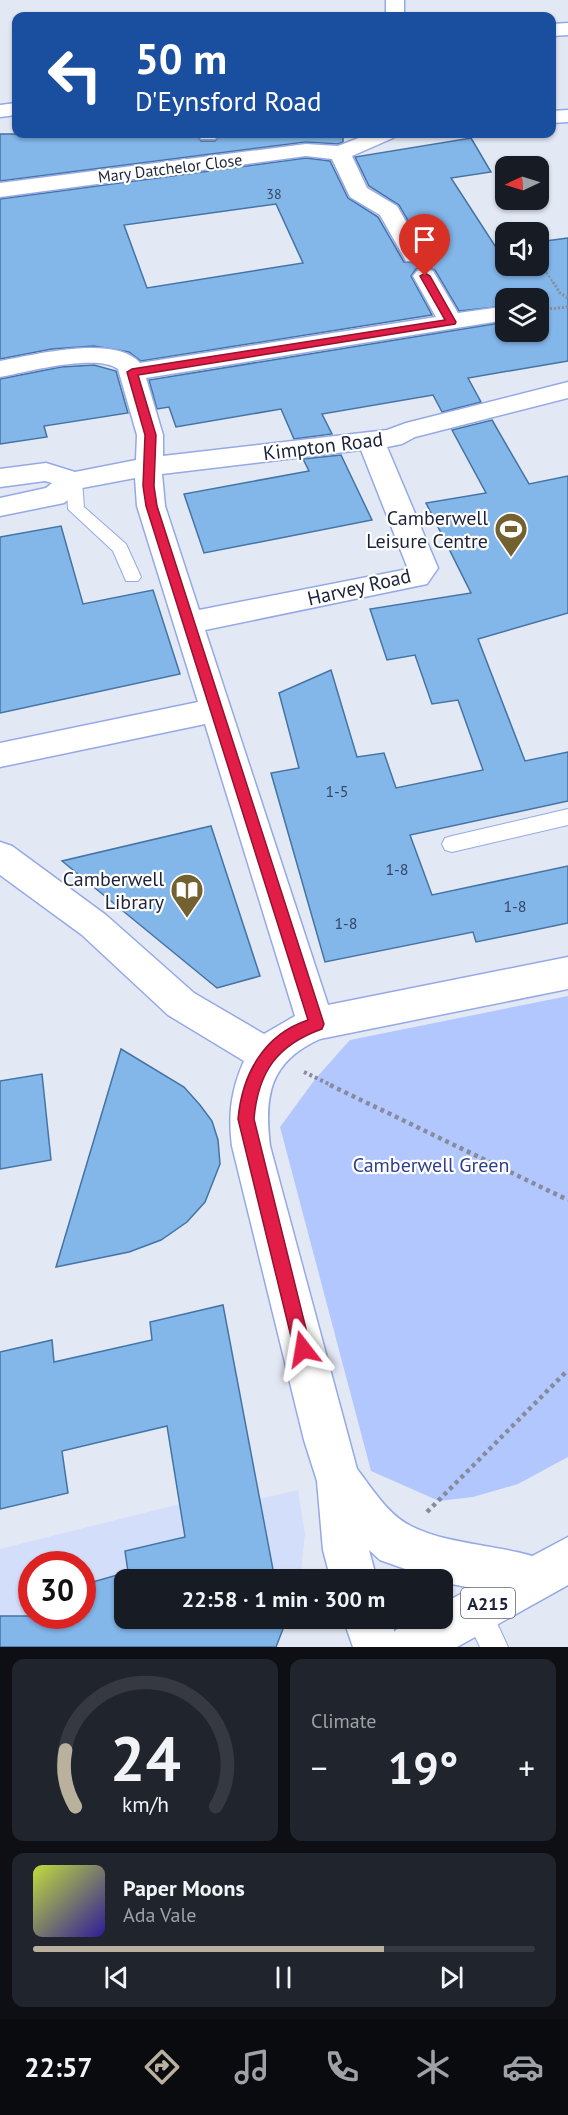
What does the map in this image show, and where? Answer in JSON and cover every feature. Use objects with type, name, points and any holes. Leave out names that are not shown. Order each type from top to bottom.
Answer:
[{"type":"street","name":"Mary Datchelor Close","points":[[0,190],[306,150],[340,153],[376,138]]},
{"type":"street","points":[[340,153],[358,192],[389,211],[451,322]]},
{"type":"street","points":[[132,372],[495,315]]},
{"type":"street","points":[[0,369],[104,355],[126,360],[132,372],[150,435],[149,467],[152,506],[316,1024]]},
{"type":"street","name":"Kimpton Road","points":[[0,507],[54,496],[74,481],[149,467],[397,437],[406,431],[568,390]]},
{"type":"street","name":"Harvey Road","points":[[189,623],[417,577],[424,568],[378,454],[368,440]]},
{"type":"street","name":"Kimpton Road","points":[[0,478],[46,472],[74,481]]},
{"type":"street","points":[[0,755],[217,710]]},
{"type":"street","points":[[0,856],[94,925],[181,1004],[221,1030],[268,1055]]},
{"type":"street","points":[[351,1569],[346,1550],[339,1481],[326,1440],[246,1119],[248,1098],[256,1074],[268,1055],[296,1031],[316,1024],[568,973]]},
{"type":"street","points":[[339,1481],[365,1516],[396,1545],[439,1558],[551,1569]]},
{"type":"street","name":"A215","points":[[410,1647],[485,1628],[551,1569]]},
{"type":"street","points":[[370,1629],[377,1647]]},
{"type":"lane","points":[[74,481],[76,509],[120,548],[132,577]]},
{"type":"lane","points":[[452,844],[568,817]]},
{"type":"path","points":[[549,276],[560,293],[568,298]]},
{"type":"path","points":[[549,309],[568,307]]},
{"type":"path","points":[[268,1055],[568,1200]]},
{"type":"path","points":[[423,1516],[568,1370]]},
{"type":"shaded area","points":[[298,1490],[305,1534],[301,1569],[114,1569],[114,1629],[283,1629],[276,1647],[0,1647],[0,1549],[180,1504],[182,1517]]},
{"type":"green space","name":"Camberwell Green","points":[[568,996],[568,1457],[518,1484],[473,1497],[439,1501],[371,1471],[280,1127],[316,1078],[350,1040]]},
{"type":"building","points":[[0,134],[12,134],[12,138],[199,138],[201,141],[215,141],[218,138],[343,138],[343,142],[338,144],[306,142],[0,181]]},
{"type":"building","points":[[471,138],[491,172],[451,178],[495,246],[495,276],[549,276],[549,241],[568,238],[568,361],[468,378],[481,402],[442,412],[433,395],[322,414],[332,434],[294,439],[281,409],[176,427],[169,407],[157,409],[149,380],[495,324],[495,342],[549,342],[549,288],[495,288],[495,307],[459,311],[435,270],[426,267],[416,269],[411,276],[432,315],[141,361],[129,352],[94,346],[52,349],[0,359],[0,199],[306,158],[330,161],[348,198],[378,217],[404,262],[422,263],[428,255],[399,205],[369,186],[355,157]],"holes":[[[276,204],[303,263],[147,288],[124,225]]]},
{"type":"building","points":[[94,365],[116,371],[128,413],[44,426],[47,437],[0,444],[0,379],[61,367]]},
{"type":"building","points":[[492,420],[529,484],[568,476],[568,613],[478,639],[525,761],[568,752],[568,801],[410,835],[432,895],[568,866],[568,923],[476,942],[473,932],[325,962],[271,773],[299,768],[279,693],[331,670],[357,757],[384,753],[396,788],[483,770],[458,700],[432,704],[415,655],[387,660],[370,609],[471,593],[426,503],[486,493],[452,430]]},
{"type":"building","points":[[341,455],[372,520],[204,553],[184,494],[309,471],[303,459]]},
{"type":"building","points":[[61,526],[83,604],[153,590],[180,674],[0,713],[0,537]]},
{"type":"building","name":"Camberwell Library","points":[[211,826],[260,976],[217,988],[62,861]]},
{"type":"building","points":[[121,1049],[184,1087],[200,1105],[212,1121],[218,1140],[220,1164],[205,1202],[187,1222],[161,1240],[129,1252],[56,1267]]},
{"type":"building","points":[[42,1074],[51,1160],[0,1169],[0,1081]]},
{"type":"building","points":[[223,1305],[273,1569],[128,1569],[125,1551],[185,1537],[167,1426],[62,1451],[68,1493],[0,1509],[0,1352],[52,1340],[54,1362],[152,1340],[150,1322]]},
{"type":"building","points":[[114,1576],[114,1629],[283,1629],[276,1647],[0,1647],[0,1616],[18,1616],[18,1629],[96,1629],[96,1581]]},
{"type":"place","name":"Camberwell Leisure Centre","points":[[511,558]]},
{"type":"place","name":"Camberwell Library","points":[[187,919]]},
{"type":"route","points":[[303,1349],[246,1119],[248,1098],[256,1074],[268,1055],[296,1031],[316,1024],[152,506],[148,486],[149,428],[132,372],[451,322],[425,276]]}]
